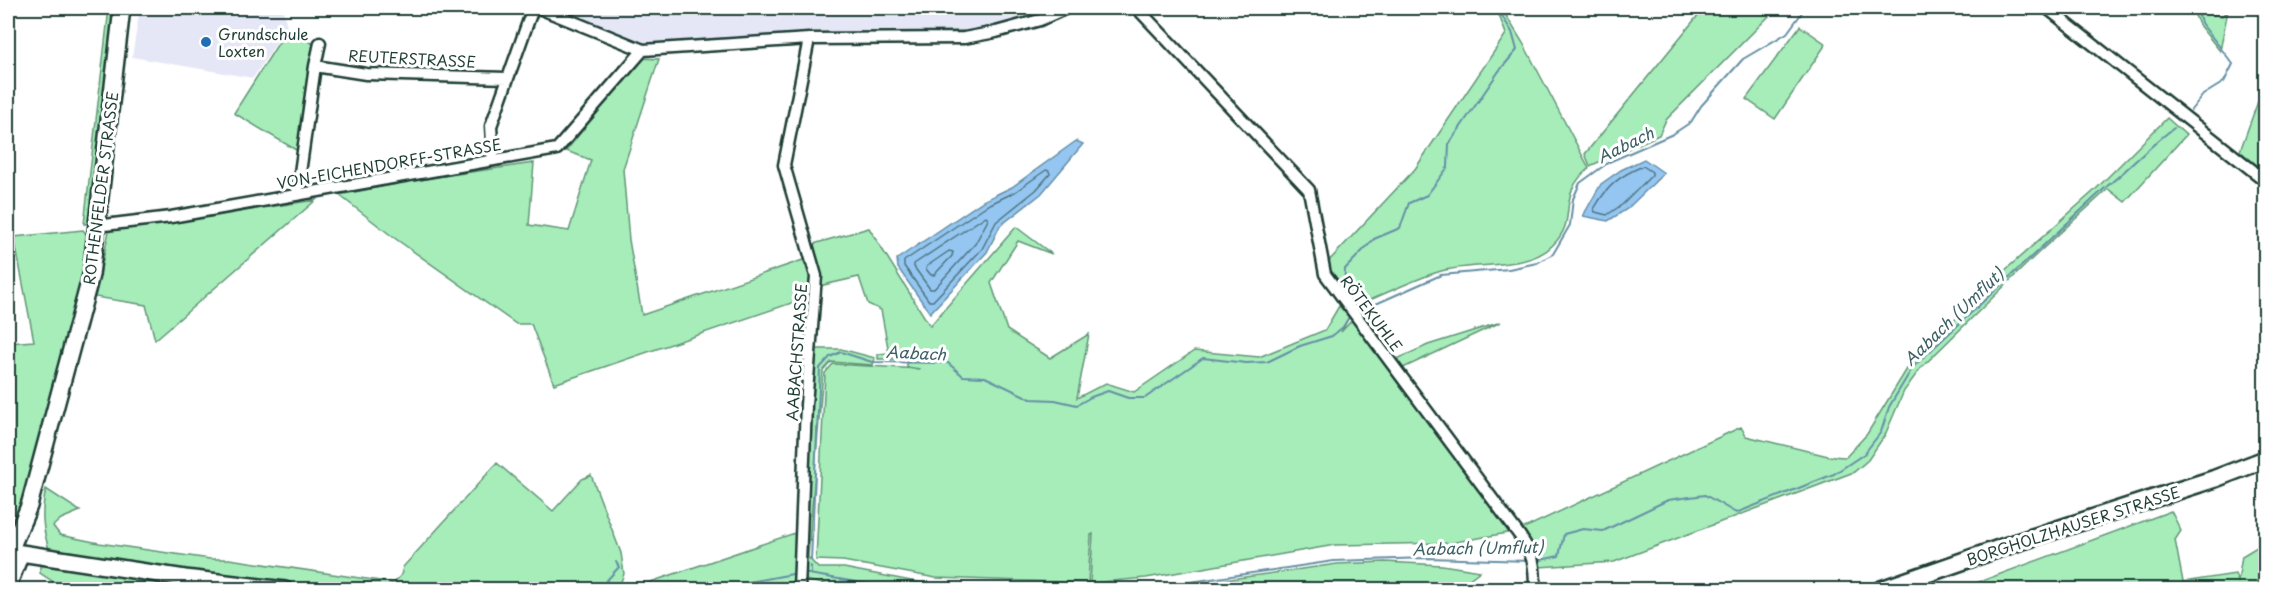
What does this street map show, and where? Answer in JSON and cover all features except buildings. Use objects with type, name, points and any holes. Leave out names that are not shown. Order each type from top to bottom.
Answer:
[{"type":"main road","name":"BORGHOLZHAUSER STRASSE","points":[[1880,590],[2015,543],[2214,479],[2265,459]]},
{"type":"street","name":"ROTHENFELDER STRASSE","points":[[8,569],[29,506],[91,275],[122,8]]},
{"type":"street","points":[[494,160],[491,126],[533,8]]},
{"type":"street","points":[[539,8],[643,50],[809,39],[964,38],[1040,20],[1067,8]]},
{"type":"street","name":"RÖTEKUHLE","points":[[1137,8],[1309,190],[1324,274],[1532,554],[1535,568],[1535,590]]},
{"type":"street","points":[[2047,8],[2265,181]]},
{"type":"street","name":"AABACHSTRASSE","points":[[799,584],[807,405],[816,276],[783,165],[809,39]]},
{"type":"street","points":[[297,194],[320,43]]},
{"type":"street","name":"VON-EICHENDORFF-STRASSE","points":[[96,226],[171,217],[557,149],[643,50]]},
{"type":"street","name":"REUTERSTRASSE","points":[[315,66],[366,74],[507,78]]},
{"type":"street","name":"ROTHENFELDER STRASSE","points":[[8,586],[13,552]]},
{"type":"street","points":[[13,552],[185,578],[285,590]]},
{"type":"shaded area","name":"Grundschule Loxten","points":[[140,8],[283,8],[287,27],[253,78],[132,57]]},
{"type":"shaded area","points":[[554,8],[1050,8],[992,28],[944,33],[803,33],[666,44],[639,42]]},
{"type":"green space","points":[[109,8],[117,8],[90,223],[84,224]]},
{"type":"green space","points":[[1704,8],[1777,8],[1666,120],[1659,135],[1590,166],[1585,154]]},
{"type":"green space","points":[[2192,8],[2206,8],[2208,14],[2222,16],[2228,10],[2220,51],[2199,25]]},
{"type":"green space","points":[[1502,9],[1523,43],[1589,168],[1572,190],[1563,231],[1553,245],[1529,259],[1514,263],[1438,272],[1365,302],[1356,310],[1330,275],[1327,263],[1415,169],[1506,34],[1499,15]]},
{"type":"green space","points":[[1800,26],[1826,44],[1775,119],[1746,99]]},
{"type":"green space","points":[[286,31],[314,44],[301,153],[234,113]]},
{"type":"green space","points":[[640,58],[659,59],[623,169],[629,240],[642,315],[803,260],[810,274],[809,297],[554,384],[531,324],[516,324],[393,237],[339,195],[422,179],[534,163],[529,225],[569,231],[591,160],[566,151]]},
{"type":"green space","points":[[2265,82],[2266,172],[2265,173],[2240,151]]},
{"type":"green space","points":[[2167,118],[2186,135],[2125,202],[2108,189],[2036,255],[1920,369],[1904,391],[1885,435],[1868,460],[1854,472],[1614,562],[1539,567],[1537,555],[1520,530],[1741,427],[1746,436],[1828,456],[1846,457],[1867,434],[1910,364],[2003,272],[2095,190]]},
{"type":"green space","points":[[316,200],[155,340],[146,305],[95,297],[109,231]]},
{"type":"green space","points":[[1016,227],[1052,254],[1018,241],[991,283],[1007,330],[1050,358],[1089,334],[1077,398],[1106,383],[1134,392],[1194,351],[1259,357],[1325,330],[1339,306],[1349,317],[1341,332],[1353,319],[1513,532],[1450,543],[1335,545],[1146,578],[1090,583],[1093,534],[1091,535],[1088,583],[936,578],[843,561],[816,560],[825,373],[833,364],[920,369],[907,367],[907,359],[878,359],[878,354],[889,353],[881,310],[868,304],[859,277],[819,286],[810,245],[869,228],[930,326]]},
{"type":"green space","points":[[83,230],[88,236],[78,303],[33,464],[8,535],[8,343],[34,341],[14,237]]},
{"type":"green space","points":[[1501,322],[1399,370],[1396,362],[1399,358],[1428,345]]},
{"type":"green space","points":[[814,349],[841,349],[875,358],[873,365],[831,362],[823,371],[808,557],[818,568],[844,568],[932,585],[1084,590],[850,590],[805,580],[740,589],[627,590],[795,533]]},
{"type":"green space","points":[[497,463],[553,511],[582,479],[591,475],[621,553],[624,574],[618,589],[312,589],[274,580],[152,568],[49,549],[45,534],[43,505],[46,489],[80,511],[61,519],[53,526],[60,535],[210,559],[229,559],[394,583],[401,575],[403,567]]},
{"type":"green space","points":[[2171,511],[2181,531],[2175,540],[2183,582],[2235,574],[2238,581],[2242,556],[2265,542],[2265,589],[1960,589]]},
{"type":"green space","points":[[1385,562],[1442,565],[1480,571],[1456,589],[1159,589],[1337,564]]},
{"type":"green space","points":[[40,564],[240,589],[64,589],[40,573]]},
{"type":"water","points":[[1076,141],[1083,144],[1041,194],[1000,226],[987,252],[930,313],[898,268],[897,259],[983,201],[1012,187]]},
{"type":"water","points":[[1644,159],[1664,173],[1627,209],[1608,221],[1583,216],[1601,184],[1621,170]]},
{"type":"waterway","points":[[1365,309],[1344,288],[1345,269],[1374,239],[1400,228],[1409,203],[1427,195],[1448,167],[1449,144],[1499,71],[1517,50],[1512,32],[1497,8]]},
{"type":"waterway","name":"Aabach","points":[[1360,311],[1441,275],[1509,269],[1537,263],[1553,254],[1570,225],[1573,199],[1580,183],[1609,162],[1673,134],[1691,122],[1701,106],[1743,59],[1787,33],[1803,8]]},
{"type":"waterway","name":"Aabach (Umflut)","points":[[2191,110],[2203,95],[2224,82],[2233,64],[2201,23],[2197,8]]},
{"type":"waterway","name":"Aabach (Umflut)","points":[[1536,561],[1559,556],[1564,534],[1583,529],[1603,531],[1668,500],[1705,495],[1736,513],[1834,474],[1864,454],[1881,432],[1889,407],[1913,367],[2105,188],[2174,128]]},
{"type":"waterway","name":"Aabach","points":[[811,560],[820,368],[830,357],[841,352],[872,362],[948,363],[963,376],[985,377],[1031,399],[1055,400],[1077,405],[1108,391],[1128,398],[1145,398],[1203,358],[1246,363],[1267,362],[1300,346],[1332,336],[1343,327],[1349,317]]},
{"type":"waterway","name":"Aabach (Umflut)","points":[[1136,590],[1334,561],[1427,558],[1530,561]]},
{"type":"waterway","points":[[598,590],[619,567],[616,562]]},
{"type":"waterway","name":"Aabach","points":[[811,566],[811,573]]},
{"type":"waterway","name":"Aabach (Umflut)","points":[[706,590],[798,573]]},
{"type":"waterway","name":"Aabach (Umflut)","points":[[803,573],[904,590]]},
{"type":"place","name":"Grundschule Loxten","points":[[206,42]]}]
